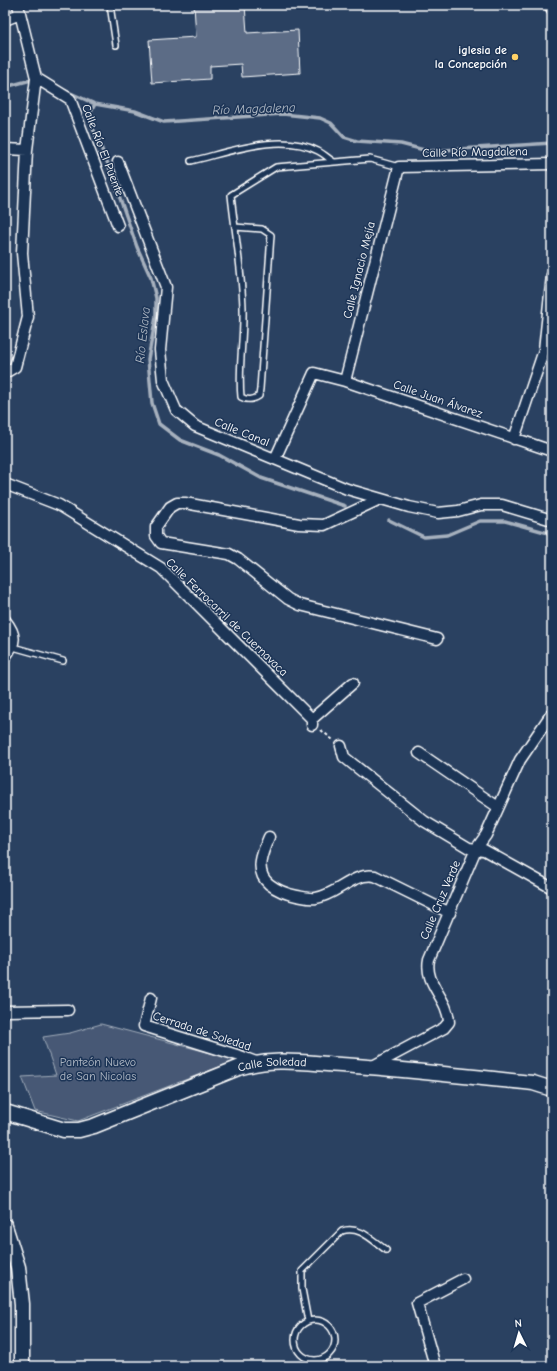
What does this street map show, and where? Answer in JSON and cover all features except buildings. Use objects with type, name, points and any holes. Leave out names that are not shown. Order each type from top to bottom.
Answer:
[{"type":"street","points":[[549,5],[552,9]]},
{"type":"street","points":[[5,20],[19,10],[36,78],[27,150],[22,253],[28,317],[14,367],[5,373]]},
{"type":"street","name":"Calle Río El Puente","points":[[36,78],[70,100],[118,226]]},
{"type":"street","points":[[5,149],[27,150]]},
{"type":"street","name":"Calle Canal","points":[[118,162],[166,287],[160,350],[163,380],[176,410],[195,426],[347,489],[380,499],[438,513],[458,511],[481,504],[502,505],[552,520]]},
{"type":"street","name":"Calle Río Magdalena","points":[[399,167],[552,164]]},
{"type":"street","name":"Calle Ignacio Mejía","points":[[345,381],[399,167]]},
{"type":"street","points":[[514,439],[544,350],[552,275]]},
{"type":"street","name":"Calle Juan Álvarez","points":[[275,459],[314,373],[345,381],[552,451]]},
{"type":"street","name":"Calle Ferrocarril de Cuernavaca","points":[[5,484],[59,505],[161,568],[312,722]]},
{"type":"street","points":[[380,499],[324,525],[299,524],[185,503],[177,503],[170,507],[156,527],[156,536],[160,543],[229,554],[238,558],[288,599],[300,605],[437,638]]},
{"type":"street","points":[[5,620],[14,634],[13,647],[5,657]]},
{"type":"street","points":[[312,722],[353,684]]},
{"type":"street","name":"Calle Cruz Verde","points":[[371,1067],[444,1028],[449,1022],[448,1012],[427,970],[428,960],[450,913],[476,849],[486,835],[520,760],[552,713]]},
{"type":"street","points":[[341,746],[344,757],[424,820],[469,848],[484,850],[552,888]]},
{"type":"street","points":[[419,753],[498,807]]},
{"type":"street","points":[[269,837],[263,850],[260,867],[263,878],[277,890],[314,899],[330,894],[362,876],[369,875],[375,876],[450,913]]},
{"type":"street","name":"Cerrada de Soledad","points":[[151,998],[144,1026],[256,1062]]},
{"type":"street","points":[[5,1011],[68,1010]]},
{"type":"street","name":"Calle Soledad","points":[[5,1112],[64,1130],[79,1130],[94,1126],[256,1062],[273,1061],[371,1067],[533,1083],[552,1089]]},
{"type":"street","points":[[5,1226],[18,1267],[22,1304],[22,1366]]},
{"type":"street","points":[[435,1366],[417,1303],[463,1279]]},
{"type":"lane","points":[[110,5],[116,44]]},
{"type":"lane","points":[[191,162],[256,146],[275,144],[294,144],[318,151],[334,162]]},
{"type":"lane","points":[[234,227],[262,228],[271,235],[260,389],[259,396],[254,400],[246,400],[241,397],[243,308],[234,227],[231,195],[276,167],[370,159],[399,167]]},
{"type":"lane","points":[[13,647],[62,661]]},
{"type":"lane","points":[[308,1321],[302,1289],[302,1271],[342,1231],[350,1228],[358,1230],[386,1250]]},
{"type":"lane","points":[[308,1321],[322,1321],[333,1330],[335,1344],[328,1356],[321,1359],[314,1360],[301,1355],[294,1343],[297,1329],[308,1321]]},
{"type":"lane","points":[[321,1359],[322,1366]]},
{"type":"path","points":[[312,722],[341,746]]},
{"type":"green space","name":"Panteón Nuevo de San Nicolas","points":[[101,1024],[237,1060],[78,1121],[35,1111],[22,1077],[56,1075],[43,1037],[70,1033]]},
{"type":"waterway","name":"Río Magdalena","points":[[5,87],[35,79]]},
{"type":"waterway","name":"Río Magdalena","points":[[66,91],[95,104],[135,111],[164,122],[283,114],[320,118],[331,123],[344,137],[357,141],[401,144],[428,151],[552,143]]},
{"type":"waterway","name":"Río Eslava","points":[[95,104],[90,114],[92,126],[108,164],[137,247],[151,278],[156,298],[156,317],[148,359],[152,403],[159,424],[180,440],[219,455],[261,478],[345,506]]},
{"type":"waterway","name":"Río Eslava","points":[[389,520],[424,537],[447,535],[480,521],[505,521],[552,534]]},
{"type":"place","name":"iglesia de la Concepción","points":[[515,57]]}]
